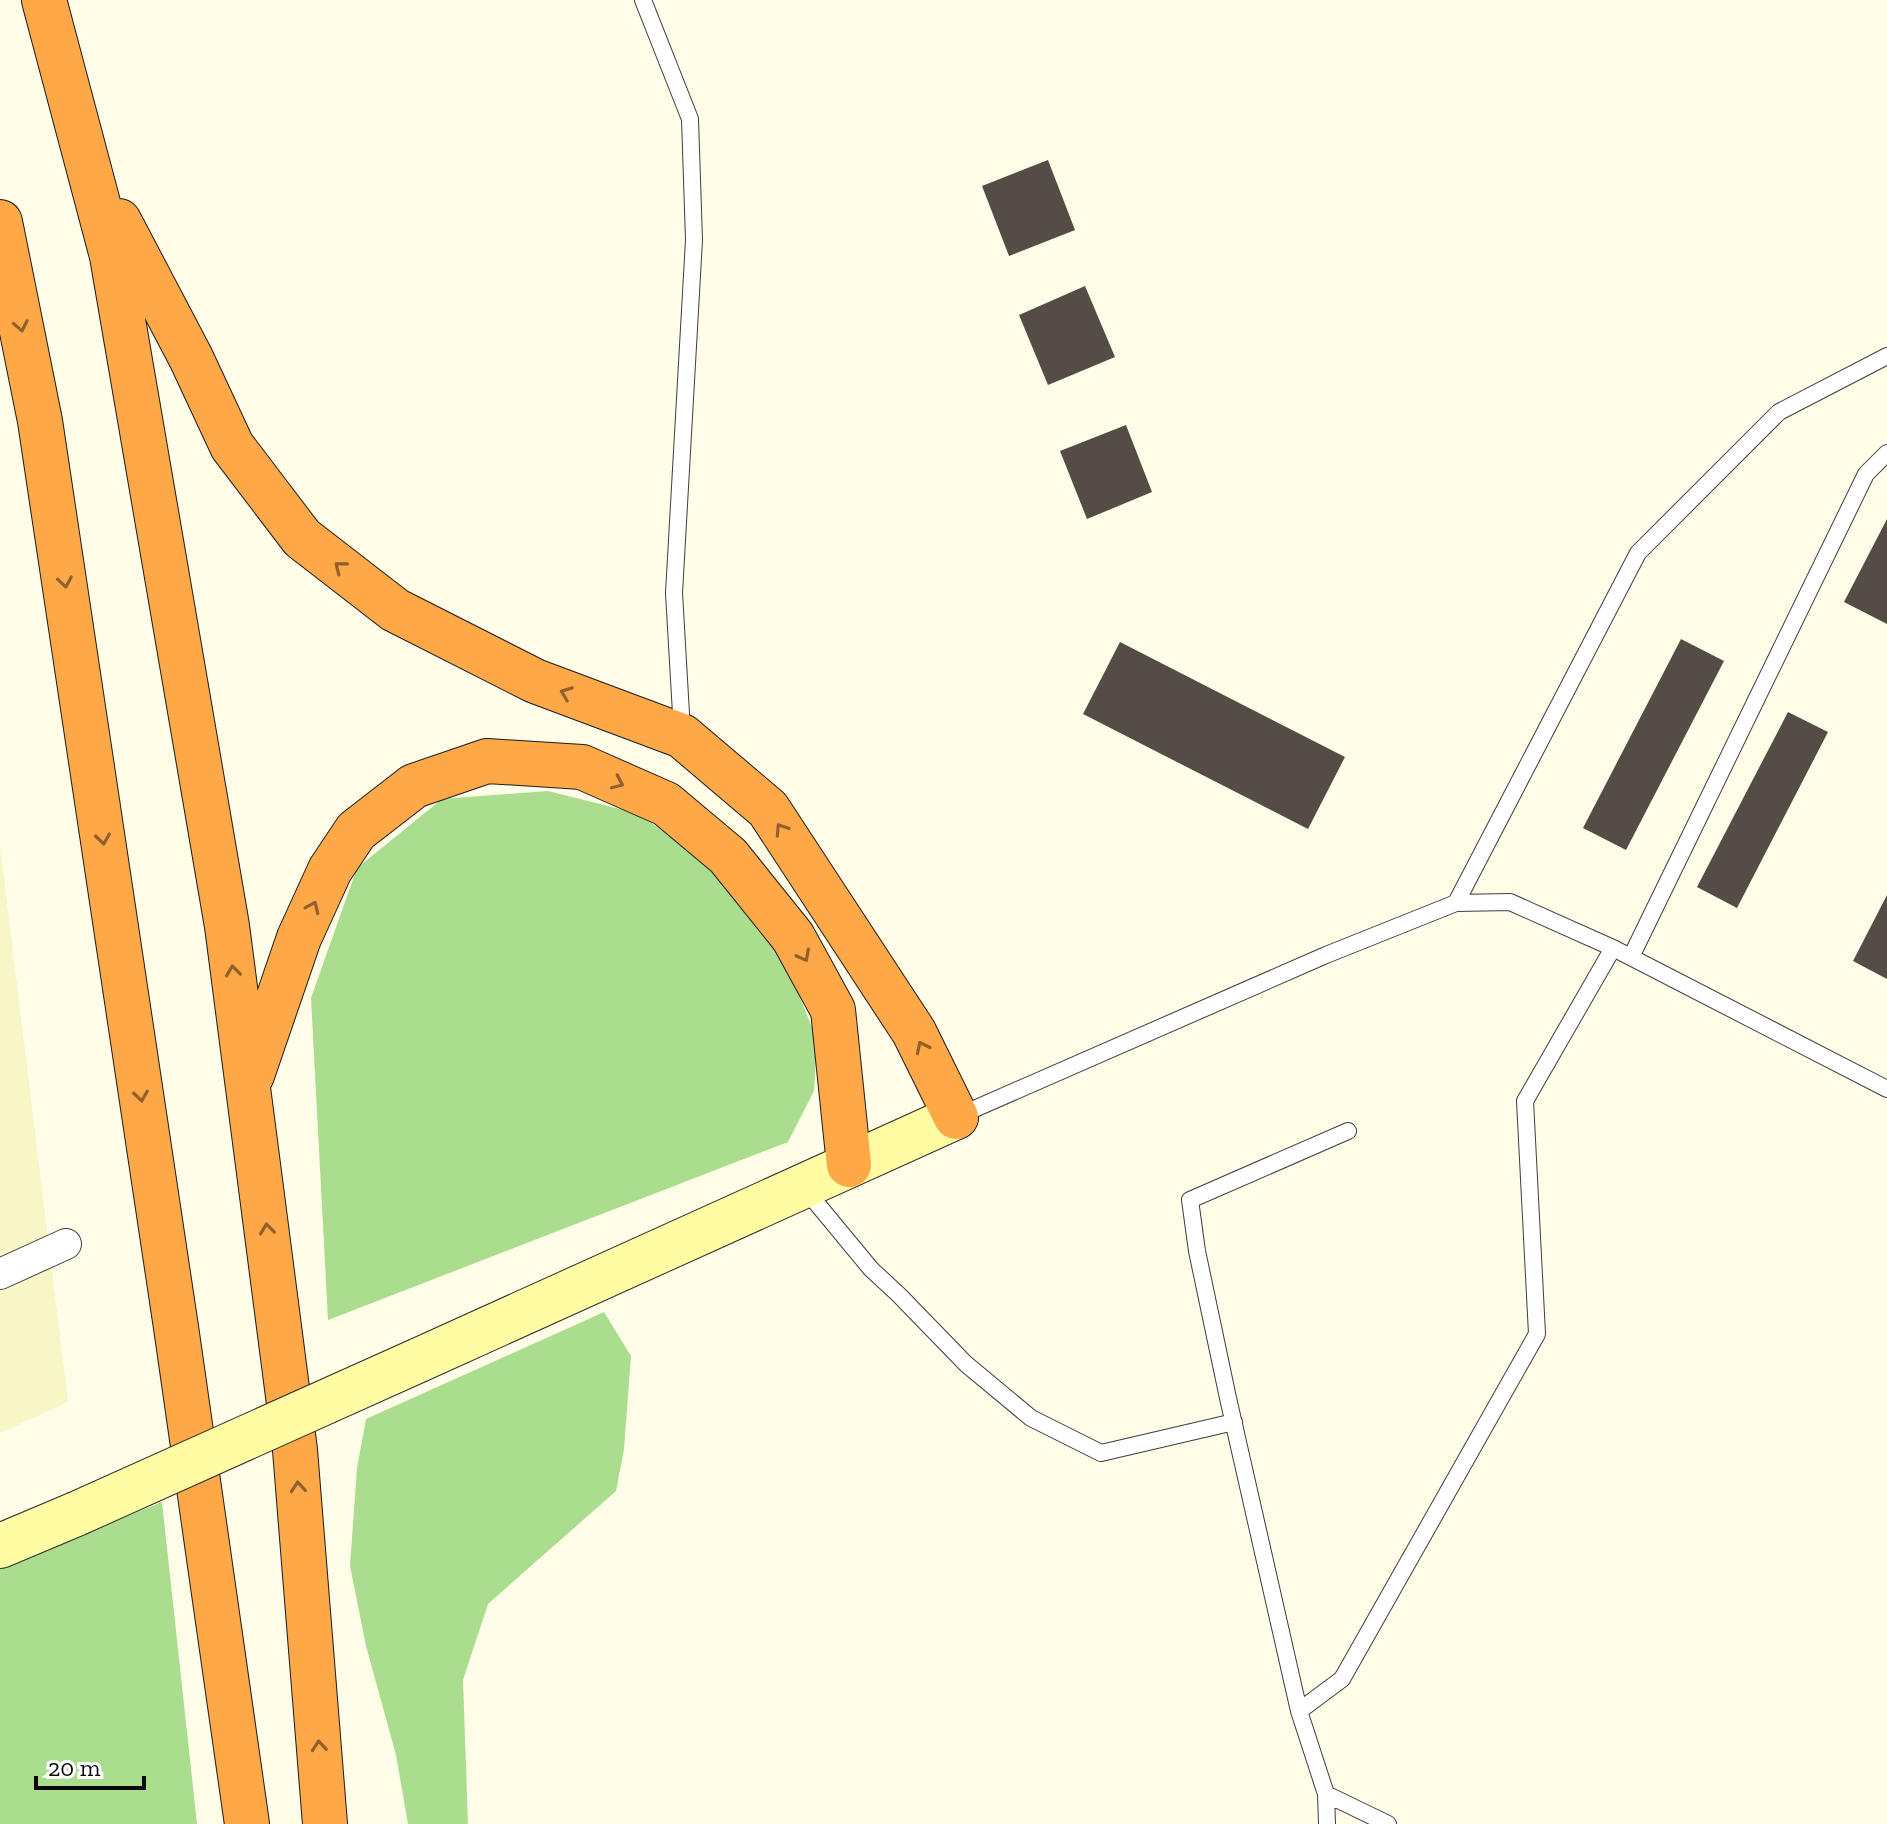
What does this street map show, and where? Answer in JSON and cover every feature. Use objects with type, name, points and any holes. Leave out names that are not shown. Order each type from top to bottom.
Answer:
[{"type":"highway","points":[[44,0],[115,271],[227,926],[295,1450],[325,1824]]},
{"type":"highway","points":[[87,162],[191,358],[232,446],[302,538],[395,610],[535,681],[682,736],[768,809],[914,1032],[956,1117]]},
{"type":"highway","points":[[0,222],[40,421],[247,1824]]},
{"type":"highway","points":[[248,1085],[299,938],[330,870],[356,831],[414,786],[487,761],[582,767],[666,804],[728,856],[793,937],[833,1010],[849,1165]]},
{"type":"highway","points":[[208,1554],[227,1796],[222,1824]]},
{"type":"street","points":[[0,1546],[956,1117]]},
{"type":"street","points":[[0,1274],[66,1244]]},
{"type":"lane","points":[[643,0],[690,119],[694,240],[674,593],[682,736]]},
{"type":"lane","points":[[1456,903],[1638,553],[1779,412],[1887,356]]},
{"type":"lane","points":[[1631,957],[1866,474],[1887,453]]},
{"type":"lane","points":[[956,1117],[1326,955],[1456,903],[1510,902],[1613,948],[1887,1089]]},
{"type":"lane","points":[[1299,1711],[1342,1679],[1537,1334],[1525,1101],[1613,948]]},
{"type":"lane","points":[[1327,1824],[1326,1794],[1299,1711],[1197,1251],[1190,1200],[1348,1131]]},
{"type":"lane","points":[[803,1186],[871,1269],[966,1364],[1031,1418],[1101,1453],[1234,1422]]},
{"type":"lane","points":[[1326,1794],[1388,1824]]},
{"type":"green space","points":[[548,791],[640,814],[727,880],[789,970],[817,1040],[814,1091],[788,1142],[328,1320],[311,998],[357,868],[442,799]]},
{"type":"green space","points":[[0,846],[68,1402],[0,1433]]},
{"type":"green space","points":[[604,1312],[631,1356],[624,1449],[616,1491],[488,1604],[463,1680],[468,1824],[408,1824],[396,1755],[366,1646],[350,1566],[357,1468],[366,1419]]},
{"type":"green space","points":[[162,1502],[197,1824],[0,1824],[0,1568]]},
{"type":"building","points":[[1048,160],[1075,230],[1009,256],[982,186]]},
{"type":"building","points":[[1085,286],[1115,357],[1048,385],[1019,315]]},
{"type":"building","points":[[1126,425],[1152,492],[1087,519],[1060,451]]},
{"type":"building","points":[[1887,519],[1887,624],[1844,602]]},
{"type":"building","points":[[1681,639],[1724,661],[1626,850],[1583,828]]},
{"type":"building","points":[[1120,642],[1345,757],[1308,829],[1083,714]]},
{"type":"building","points":[[1788,712],[1828,732],[1737,908],[1697,887]]},
{"type":"building","points":[[1887,895],[1887,979],[1853,961]]}]
